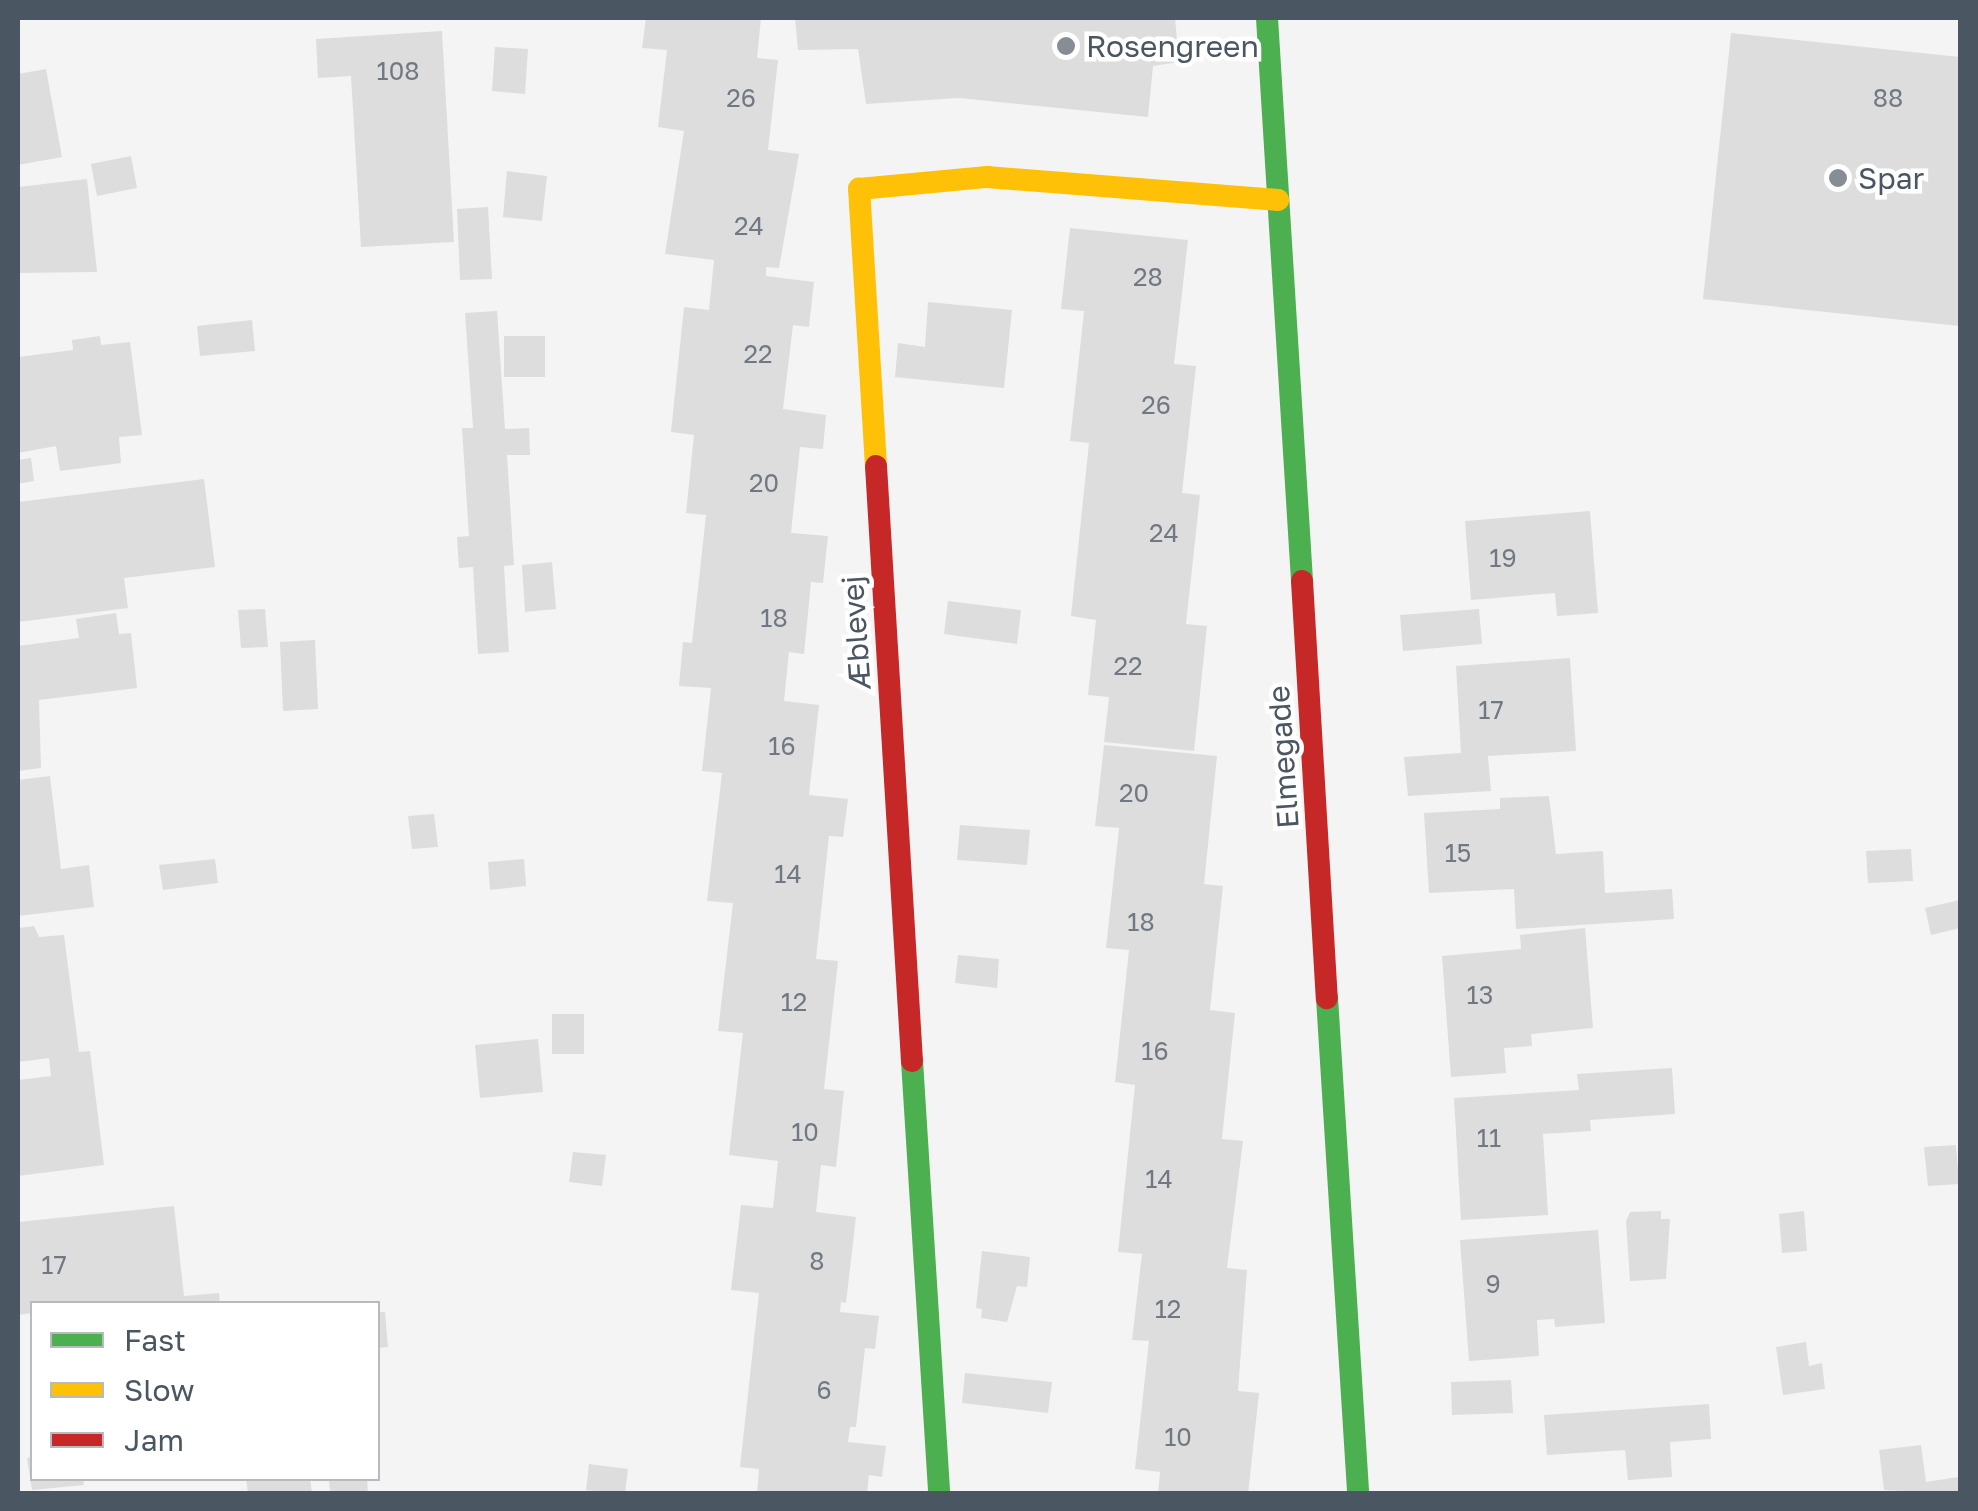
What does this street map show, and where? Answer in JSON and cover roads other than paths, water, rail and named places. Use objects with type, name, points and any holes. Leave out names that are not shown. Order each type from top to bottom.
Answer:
[{"type":"street","name":"Elmegade","points":[[1267,18],[1358,1494]]},
{"type":"street","name":"Æblevej","points":[[940,1494],[859,189],[987,177],[1278,200]]},
{"type":"place","name":"Rosengreen","points":[[1066,46]]},
{"type":"place","name":"Spar","points":[[1838,178]]}]
